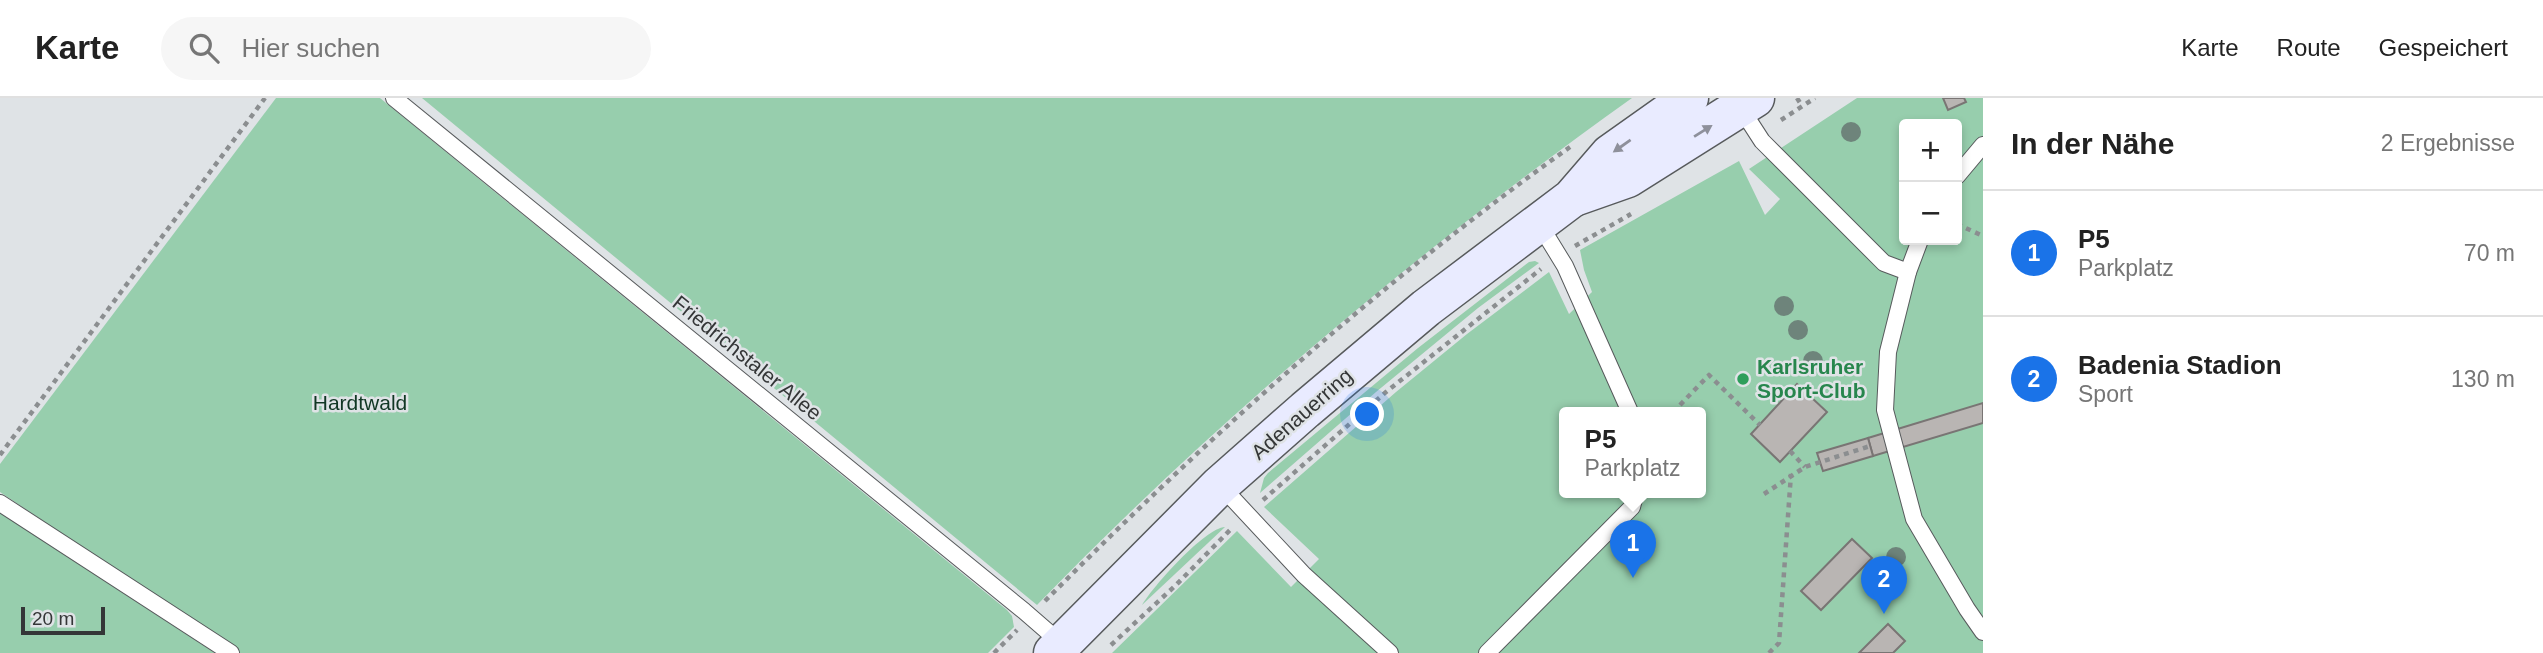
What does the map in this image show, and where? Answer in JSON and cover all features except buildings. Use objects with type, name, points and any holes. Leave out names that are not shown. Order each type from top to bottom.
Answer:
[{"type":"main road","name":"Adenauerring","points":[[1062,650],[1220,485],[1426,308],[1572,198],[1610,154],[1689,98]]},
{"type":"main road","name":"Adenauerring","points":[[1572,198],[1628,178],[1747,110]]},
{"type":"lane","name":"Friedrichstaler Allee","points":[[394,98],[1030,616],[1062,650]]},
{"type":"lane","points":[[1747,110],[1773,153],[1884,263],[1908,272]]},
{"type":"lane","points":[[1962,170],[1983,145]]},
{"type":"lane","points":[[1538,222],[1560,255],[1628,407]]},
{"type":"lane","points":[[1918,245],[1908,272],[1888,352],[1885,410],[1914,519],[1983,632]]},
{"type":"lane","points":[[1220,485],[1304,575],[1390,653]]},
{"type":"lane","points":[[1487,653],[1632,507],[1634,498]]},
{"type":"lane","points":[[0,503],[231,653]]},
{"type":"path","points":[[0,455],[265,98]]},
{"type":"path","points":[[1797,98],[1802,106]]},
{"type":"path","points":[[1747,110],[1802,106],[1815,98]]},
{"type":"path","points":[[1103,653],[1247,514],[1386,392],[1560,255],[1642,208]]},
{"type":"path","points":[[1962,227],[1983,236]]},
{"type":"path","points":[[1680,405],[1709,375],[1760,425]]},
{"type":"path","points":[[1764,494],[1805,467],[1870,446]]},
{"type":"path","points":[[1790,451],[1805,467]]},
{"type":"path","points":[[1769,653],[1779,643],[1791,474]]},
{"type":"path","points":[[994,653],[1030,616]]},
{"type":"green space","name":"Hardtwald","points":[[276,98],[380,98],[1007,610],[1012,616],[1014,627],[988,653],[240,653],[0,492],[0,464]]},
{"type":"green space","points":[[422,98],[1632,98],[1475,215],[1323,338],[1177,468],[1037,605]]},
{"type":"green space","name":"Karlsruher Sport-Club","points":[[1857,98],[1983,98],[1983,653],[1112,653],[1237,531],[1291,587],[1319,559],[1264,507],[1396,392],[1549,272],[1569,314],[1592,292],[1580,250],[1739,161],[1765,215],[1780,199],[1749,169]]},
{"type":"green space","points":[[1529,262],[1539,263],[1478,308],[1376,392],[1260,493],[1268,473],[1418,348]]},
{"type":"green space","points":[[0,513],[215,653],[0,653]]},
{"type":"green space","points":[[1225,527],[1142,605],[1168,572],[1193,547],[1216,530]]},
{"type":"place","name":"Karlsruher Sport-Club","points":[[1743,379]]},
{"type":"place","name":"P5","points":[[1633,578]]},
{"type":"place","name":"Badenia Stadion","points":[[1884,614]]}]
